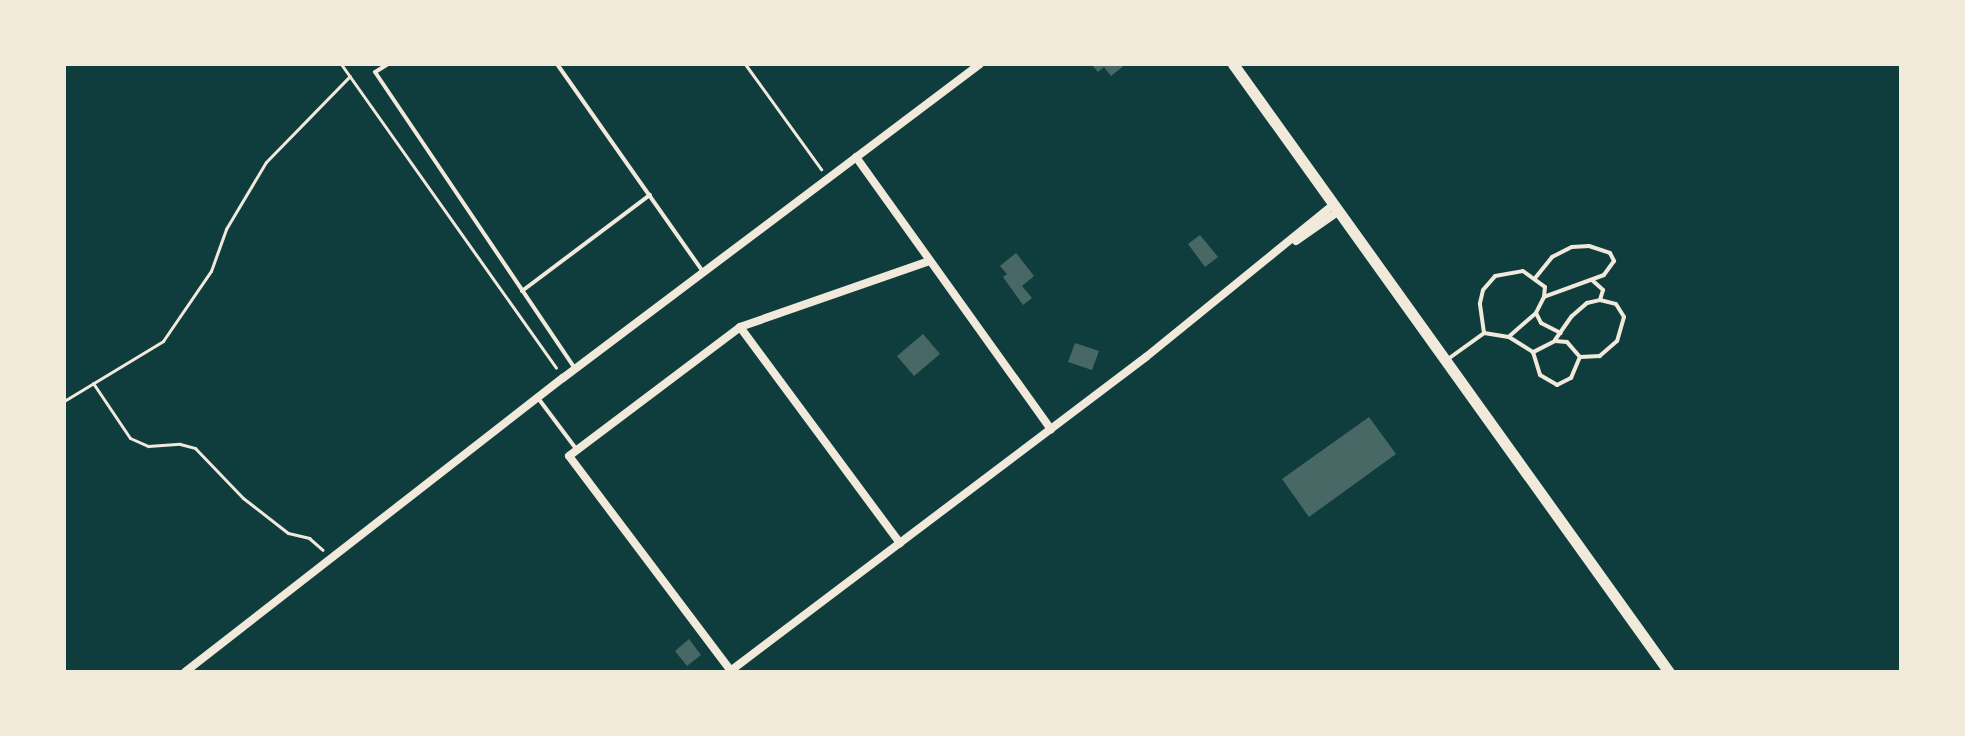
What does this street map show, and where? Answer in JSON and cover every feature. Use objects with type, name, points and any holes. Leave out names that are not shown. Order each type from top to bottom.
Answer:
[{"type":"main road","points":[[1233,64],[1669,672]]},
{"type":"street","points":[[185,672],[563,378],[980,64]]},
{"type":"street","points":[[856,157],[1051,429]]},
{"type":"street","points":[[930,261],[740,327],[569,456],[730,672],[1337,207]]},
{"type":"street","points":[[740,327],[900,543]]},
{"type":"lane","points":[[388,64],[375,72],[575,369]]},
{"type":"lane","points":[[557,64],[704,272]]},
{"type":"lane","points":[[522,291],[650,195]]},
{"type":"lane","points":[[1536,277],[1552,257],[1572,247],[1589,246],[1610,253],[1614,261],[1604,275],[1544,297]]},
{"type":"lane","points":[[1484,333],[1480,303],[1483,290],[1495,276],[1523,271],[1536,277],[1545,287],[1544,297],[1536,313],[1509,337]]},
{"type":"lane","points":[[1592,280],[1603,290],[1600,300]]},
{"type":"lane","points":[[1533,352],[1555,341],[1587,303],[1600,300],[1616,304],[1624,317],[1617,341],[1600,356],[1580,357]]},
{"type":"lane","points":[[1536,313],[1541,323],[1561,333]]},
{"type":"lane","points":[[1446,360],[1484,333],[1509,337],[1533,352],[1540,375],[1557,385],[1571,378],[1580,357]]},
{"type":"lane","points":[[1555,341],[1567,342],[1580,357]]},
{"type":"lane","points":[[538,398],[577,450]]},
{"type":"path","points":[[341,64],[563,378]]},
{"type":"path","points":[[745,64],[828,179]]},
{"type":"path","points":[[64,401],[163,341],[211,271],[226,229],[266,162],[350,76]]},
{"type":"path","points":[[92,382],[130,438],[148,446],[180,444],[195,448],[243,498],[288,533],[309,538],[333,557]]},
{"type":"building","points":[[1091,64],[1126,64],[1111,76],[1104,67],[1098,72]]},
{"type":"building","points":[[1200,235],[1218,257],[1205,267],[1188,244]]},
{"type":"building","points":[[1016,253],[1034,276],[1022,286],[1032,298],[1023,305],[1003,277],[1007,274],[1000,266]]},
{"type":"building","points":[[923,334],[940,354],[914,376],[897,356]]},
{"type":"building","points":[[1075,343],[1099,351],[1092,370],[1068,362]]},
{"type":"building","points":[[1369,417],[1396,454],[1309,517],[1282,479]]},
{"type":"building","points":[[689,639],[701,655],[687,666],[675,651]]}]
